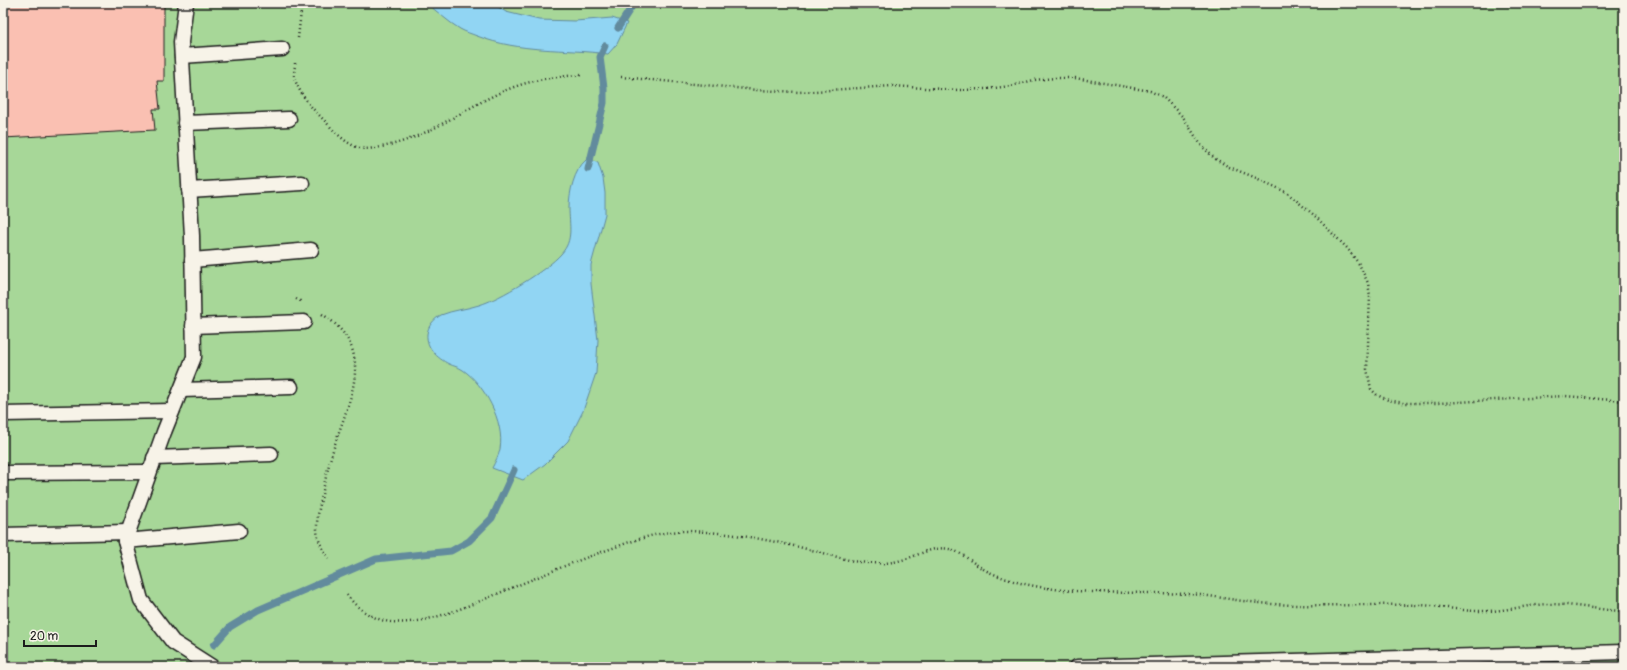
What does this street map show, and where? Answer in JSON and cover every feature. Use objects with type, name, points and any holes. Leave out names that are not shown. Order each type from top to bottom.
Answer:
[{"type":"lane","points":[[186,3],[181,42],[192,260],[194,357],[154,458],[127,537],[141,600],[173,642],[212,667]]},
{"type":"lane","points":[[182,56],[282,49]]},
{"type":"lane","points":[[185,123],[289,119]]},
{"type":"lane","points":[[189,190],[302,183]]},
{"type":"lane","points":[[192,260],[311,250]]},
{"type":"lane","points":[[193,326],[304,322]]},
{"type":"lane","points":[[181,390],[291,387]]},
{"type":"lane","points":[[3,414],[172,411]]},
{"type":"lane","points":[[154,458],[271,454]]},
{"type":"lane","points":[[3,473],[150,472]]},
{"type":"lane","points":[[3,535],[127,537],[239,531]]},
{"type":"lane","points":[[1077,667],[1624,652]]},
{"type":"path","points":[[298,39],[302,3]]},
{"type":"path","points":[[296,61],[294,76],[301,91],[314,111],[336,133],[360,148],[385,146],[412,139],[489,98],[514,87],[541,79],[582,75]]},
{"type":"path","points":[[621,77],[757,90],[799,92],[894,86],[959,90],[986,89],[1011,86],[1034,80],[1068,78],[1150,91],[1162,97],[1184,117],[1201,145],[1214,158],[1229,167],[1286,192],[1314,215],[1347,248],[1358,264],[1368,283],[1370,296],[1367,369],[1371,389],[1377,395],[1388,400],[1403,403],[1440,403],[1565,396],[1624,401]]},
{"type":"path","points":[[296,299],[302,303]]},
{"type":"path","points":[[321,314],[342,332],[349,342],[356,367],[352,394],[332,453],[317,524],[318,537],[329,559]]},
{"type":"path","points":[[347,595],[360,609],[379,619],[392,622],[419,620],[462,608],[572,562],[630,541],[668,532],[687,531],[778,542],[854,561],[869,563],[899,561],[927,551],[940,549],[953,551],[984,569],[1014,582],[1065,590],[1187,594],[1213,596],[1249,602],[1307,606],[1428,606],[1470,611],[1486,611],[1547,604],[1624,611]]},
{"type":"green space","points":[[3,3],[1624,3],[1624,667],[3,667]]},
{"type":"water","points":[[426,3],[492,3],[506,12],[539,20],[575,21],[612,18],[627,23],[617,44],[608,54],[526,48],[493,41],[464,31],[451,23]]},
{"type":"water","points":[[586,160],[592,160],[598,163],[603,178],[605,193],[605,214],[591,265],[591,284],[598,340],[596,373],[583,411],[568,441],[545,464],[523,480],[492,468],[497,458],[501,438],[496,416],[491,405],[485,394],[471,376],[461,369],[445,362],[433,352],[428,344],[427,334],[432,323],[441,315],[470,308],[499,297],[534,276],[561,254],[568,243],[570,232],[569,202],[571,189],[578,170]]},
{"type":"building","points":[[3,3],[164,3],[164,81],[157,81],[160,109],[153,109],[155,130],[3,138]]},
{"type":"waterway","points":[[618,28],[634,3]]},
{"type":"waterway","points":[[588,169],[604,103],[604,88],[600,57],[605,46]]},
{"type":"waterway","points":[[214,645],[230,627],[258,610],[376,559],[451,551],[469,541],[492,518],[514,470]]}]
